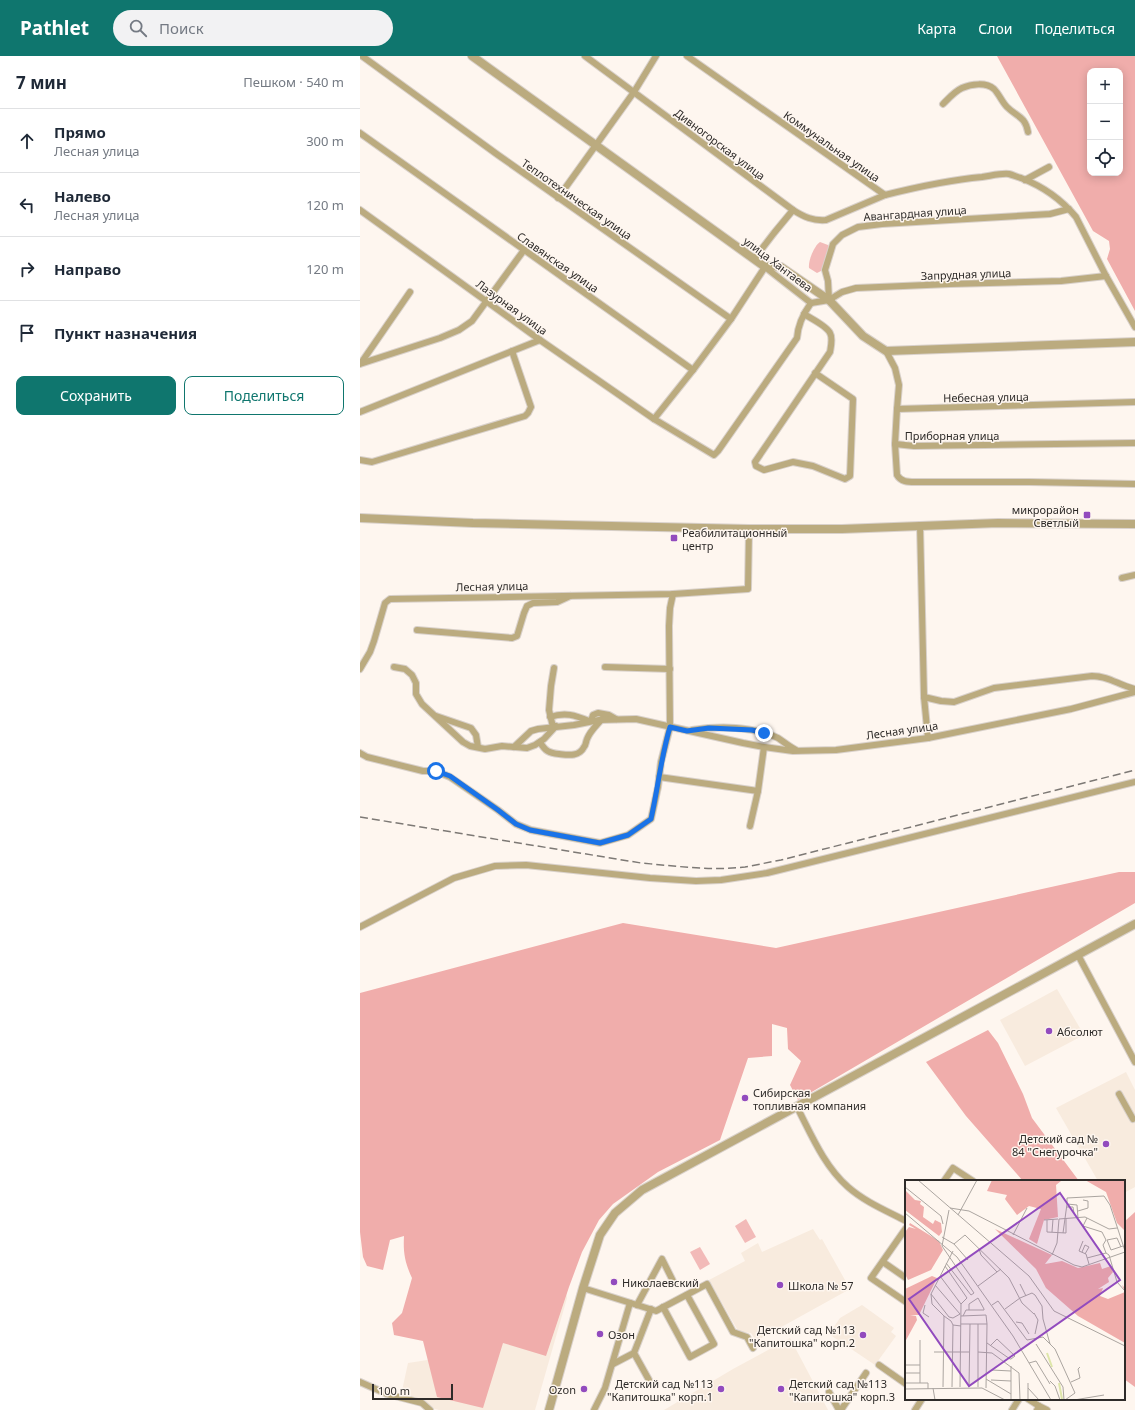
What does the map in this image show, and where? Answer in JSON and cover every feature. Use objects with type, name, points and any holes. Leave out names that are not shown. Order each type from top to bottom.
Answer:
[{"type":"street","name":"Теплотехническая улица","points":[[362,56],[558,198],[731,319]]},
{"type":"street","name":"улица Хантаева","points":[[472,56],[765,267],[811,303],[829,300]]},
{"type":"street","name":"Дивногорская улица","points":[[585,56],[793,210]]},
{"type":"street","points":[[558,198],[634,92],[656,56]]},
{"type":"street","name":"Коммунальная улица","points":[[686,56],[885,195]]},
{"type":"street","points":[[943,104],[961,88],[982,84],[989,86],[995,90],[1007,107],[1023,119],[1028,132]]},
{"type":"street","name":"Славянская улица","points":[[360,133],[693,370]]},
{"type":"street","points":[[1025,180],[1049,167]]},
{"type":"street","points":[[885,195],[918,187],[989,176],[1009,174],[1025,180],[1051,194],[1076,217],[1106,276],[1135,327]]},
{"type":"street","name":"Коммунальная улица","points":[[793,210],[806,218],[826,220],[885,195]]},
{"type":"street","name":"Авангардная улица","points":[[829,300],[828,281],[825,270],[833,244],[842,235],[858,227],[890,223],[1050,214],[1069,209]]},
{"type":"street","name":"Лазурная улица","points":[[360,210],[540,340],[654,419],[714,455],[797,338],[798,327],[811,303]]},
{"type":"street","points":[[754,259],[793,210]]},
{"type":"street","points":[[361,364],[440,338],[459,330],[472,321],[524,250]]},
{"type":"street","points":[[654,419],[731,319],[765,267],[772,266],[781,267],[829,300],[863,336],[886,351],[895,368],[898,385],[895,444]]},
{"type":"street","name":"Запрудная улица","points":[[829,300],[842,292],[856,288],[1061,281],[1106,276]]},
{"type":"street","points":[[361,364],[410,292]]},
{"type":"street","points":[[804,314],[827,328],[831,333],[832,342],[830,352],[815,373],[755,462],[756,466],[764,470],[793,462],[813,466],[845,479],[850,476],[853,399],[815,373]]},
{"type":"street","points":[[360,412],[540,340]]},
{"type":"street","points":[[886,351],[1135,342]]},
{"type":"street","points":[[360,460],[372,462],[525,416],[531,407],[512,351]]},
{"type":"street","name":"Небесная улица","points":[[897,409],[1135,402]]},
{"type":"street","name":"Приборная улица","points":[[1135,443],[914,446],[895,444],[897,475],[900,479],[905,481],[1135,484]]},
{"type":"street","points":[[360,518],[473,523],[749,529],[842,529],[998,523],[1135,524]]},
{"type":"street","points":[[920,525],[924,697],[928,738]]},
{"type":"street","name":"Лесная улица","points":[[360,669],[370,652],[385,603],[390,599],[673,594],[748,589],[749,529]]},
{"type":"street","points":[[1122,578],[1135,575]]},
{"type":"street","points":[[360,753],[423,771],[436,771],[450,776],[516,824],[530,830],[600,843],[628,835],[651,819],[661,762],[670,727],[669,626],[670,608],[673,594]]},
{"type":"street","points":[[417,630],[512,638],[517,636],[527,606],[557,602],[574,595]]},
{"type":"street","points":[[394,667],[405,669],[412,675],[416,683],[416,694],[422,704],[435,716],[470,746],[485,749],[502,746],[527,748],[540,742],[554,726],[549,710],[554,668]]},
{"type":"street","points":[[605,667],[670,669]]},
{"type":"street","points":[[924,697],[954,702],[994,688],[1092,676],[1103,676],[1135,690]]},
{"type":"street","name":"Лесная улица","points":[[514,747],[531,731],[554,726],[574,725],[590,721],[636,719],[764,747],[797,751],[836,750],[928,738],[1071,709],[1135,690]]},
{"type":"street","points":[[550,717],[559,714],[567,714],[590,721],[593,715],[598,713],[609,715],[616,719]]},
{"type":"street","points":[[435,716],[472,728],[476,735],[478,747]]},
{"type":"street","points":[[540,742],[545,750],[550,753],[571,756],[580,753],[592,729],[602,720]]},
{"type":"street","points":[[687,731],[709,728],[752,730],[778,738],[797,751]]},
{"type":"street","points":[[750,826],[758,791],[764,747]]},
{"type":"street","points":[[659,777],[758,791]]},
{"type":"street","points":[[360,927],[454,878],[495,866],[526,865],[650,878],[696,881],[721,880],[768,873],[1135,782]]},
{"type":"street","points":[[549,1410],[583,1288],[600,1235],[615,1213],[642,1190],[1135,924]]},
{"type":"street","points":[[1078,955],[1135,1062]]},
{"type":"street","points":[[1119,1094],[1134,1120]]},
{"type":"street","points":[[797,1107],[823,1157],[848,1187],[866,1199],[905,1220]]},
{"type":"street","points":[[945,1180],[953,1168],[971,1180]]},
{"type":"street","points":[[905,1229],[872,1278],[905,1301]]},
{"type":"street","points":[[637,1306],[662,1259],[674,1283]]},
{"type":"street","points":[[883,1262],[905,1277]]},
{"type":"street","points":[[583,1288],[656,1311],[707,1284],[733,1332],[747,1337],[753,1348]]},
{"type":"street","points":[[663,1307],[690,1357],[714,1344],[687,1294]]},
{"type":"street","points":[[594,1410],[605,1388],[630,1303]]},
{"type":"street","points":[[612,1364],[634,1353],[651,1309]]},
{"type":"street","points":[[634,1353],[649,1380]]},
{"type":"street","points":[[879,1365],[905,1383]]},
{"type":"street","points":[[829,1392],[840,1410],[866,1373]]},
{"type":"street","points":[[360,1382],[387,1394],[422,1403],[430,1410]]},
{"type":"street","points":[[916,1410],[921,1400]]},
{"type":"street","points":[[1012,1410],[1018,1400]]},
{"type":"street","points":[[1029,1400],[1038,1408],[1048,1410]]},
{"type":"shaded area","points":[[997,56],[1135,56],[1135,311],[1107,259],[1110,249],[1109,241],[1093,231]]},
{"type":"shaded area","points":[[820,242],[828,245],[830,249],[821,271],[817,273],[809,268],[809,265],[810,258]]},
{"type":"shaded area","points":[[1119,872],[1135,872],[1135,903],[798,1100],[790,1085],[801,1061],[788,1049],[787,1028],[772,1024],[772,1056],[748,1058],[720,1140],[658,1172],[613,1204],[599,1220],[582,1252],[546,1356],[503,1343],[483,1408],[437,1397],[423,1341],[394,1335],[392,1323],[402,1313],[412,1278],[405,1258],[404,1236],[390,1240],[383,1270],[367,1266],[363,1257],[360,1232],[360,993],[623,923],[776,948]]},
{"type":"shaded area","points":[[1057,989],[1084,1035],[1025,1066],[1000,1020]]},
{"type":"shaded area","points":[[988,1030],[998,1043],[1023,1094],[1032,1118],[1078,1180],[1022,1180],[966,1116],[926,1062]]},
{"type":"shaded area","name":"Детский сад № 84 \"Снегурочка\"","points":[[1126,1072],[1135,1090],[1135,1187],[1125,1192],[1125,1180],[1097,1180],[1056,1108]]},
{"type":"shaded area","points":[[1135,1212],[1135,1387],[1125,1380],[1125,1221]]},
{"type":"shaded area","points":[[746,1219],[756,1237],[745,1243],[735,1226]]},
{"type":"shaded area","name":"Школа № 57","points":[[813,1229],[820,1240],[822,1239],[850,1289],[756,1341],[751,1333],[743,1332],[737,1329],[709,1280],[745,1261],[741,1253],[758,1243],[762,1252]]},
{"type":"shaded area","points":[[700,1247],[710,1264],[700,1270],[690,1252]]},
{"type":"shaded area","points":[[562,1251],[567,1298],[535,1410],[439,1410],[400,1400],[408,1363],[447,1357]]},
{"type":"shaded area","name":"Детский сад №113 \"Капитошка\" корп.2","points":[[862,1305],[894,1328],[891,1332],[896,1336],[875,1365],[829,1334],[840,1318]]},
{"type":"shaded area","name":"Детский сад №113 \"Капитошка\" корп.3","points":[[790,1338],[828,1410],[664,1410],[733,1369]]},
{"type":"railway","points":[[360,817],[641,863],[693,868],[732,868],[781,860],[1135,770]]},
{"type":"place","name":"микрорайон Светлый","points":[[1087,515]]},
{"type":"place","name":"Реабилитационный центр","points":[[674,538]]},
{"type":"place","name":"Абсолют","points":[[1049,1031]]},
{"type":"place","name":"Сибирская топливная компания","points":[[745,1098]]},
{"type":"place","name":"Детский сад № 84 \"Снегурочка\"","points":[[1106,1144]]},
{"type":"place","name":"Николаевский","points":[[614,1282]]},
{"type":"place","name":"Школа № 57","points":[[780,1285]]},
{"type":"place","name":"Озон","points":[[600,1334]]},
{"type":"place","name":"Детский сад №113 \"Капитошка\" корп.2","points":[[863,1335]]},
{"type":"place","name":"Ozon","points":[[584,1389]]},
{"type":"place","name":"Детский сад №113 \"Капитошка\" корп.1","points":[[721,1389]]},
{"type":"place","name":"Детский сад №113 \"Капитошка\" корп.3","points":[[781,1389]]},
{"type":"route","points":[[436,771],[450,776],[516,824],[530,830],[570,836],[600,843],[628,835],[651,819],[658,787],[661,762],[670,727],[687,731],[709,728],[752,730],[764,733]]}]
